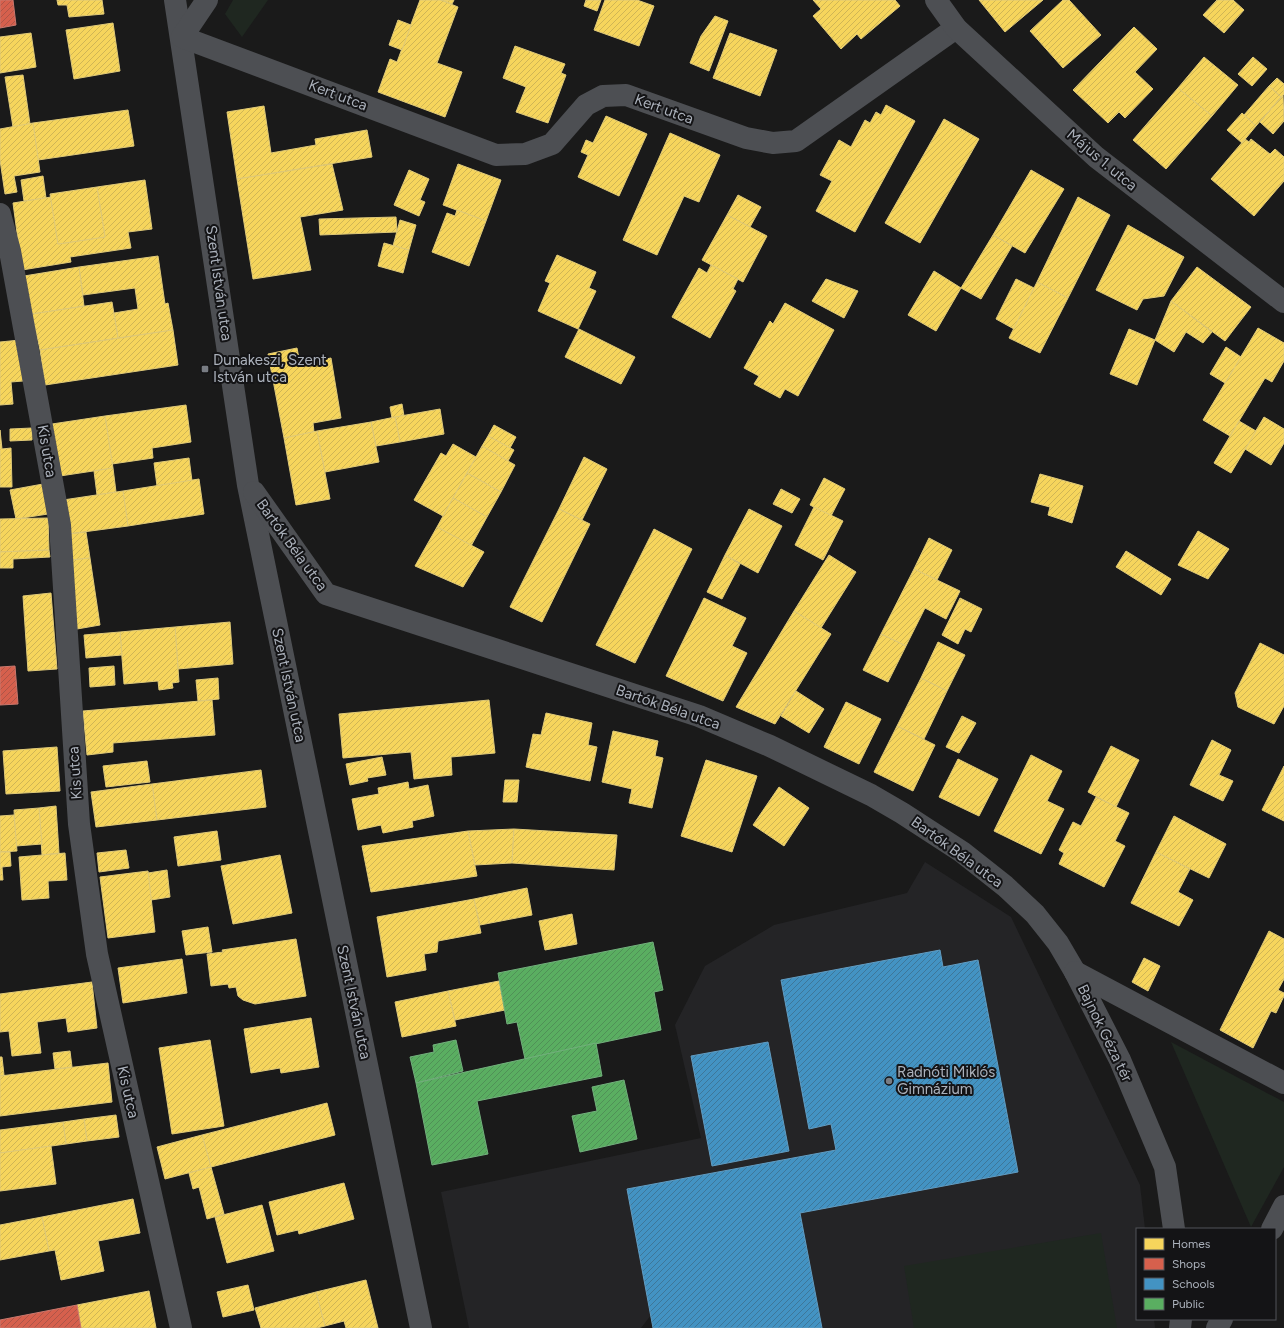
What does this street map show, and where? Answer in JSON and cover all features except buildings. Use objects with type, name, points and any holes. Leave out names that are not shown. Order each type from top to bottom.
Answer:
[{"type":"street","name":"Szent István utca","points":[[176,0],[248,485],[421,1328]]},
{"type":"street","points":[[182,37],[207,0]]},
{"type":"street","name":"Május 1. utca","points":[[936,0],[956,28],[1096,157],[1284,302]]},
{"type":"street","name":"Kert utca","points":[[182,37],[496,155],[525,154],[552,144],[586,105],[603,96],[626,95],[746,138],[773,143],[796,141],[956,28]]},
{"type":"street","name":"Kis utca","points":[[0,214],[10,251],[60,525],[79,824],[97,954],[180,1328]]},
{"type":"street","name":"Bartók Béla utca","points":[[248,485],[326,594],[699,716],[770,746],[871,795],[962,852],[1005,886],[1035,914],[1058,943],[1075,972]]},
{"type":"street","name":"Bajnok Géza tér","points":[[1075,972],[1284,1083]]},
{"type":"street","name":"Bajnok Géza tér","points":[[1075,972],[1120,1060],[1165,1167],[1174,1228]]},
{"type":"street","points":[[1273,1228],[1284,1206]]},
{"type":"shaded area","points":[[233,0],[268,0],[242,37],[225,14]]},
{"type":"shaded area","name":"Radnóti Miklós Gimnázium","points":[[925,862],[1011,917],[1140,1185],[1145,1228],[1136,1228],[1136,1320],[1154,1320],[1155,1328],[653,1328],[651,1315],[641,1328],[469,1328],[441,1192],[701,1138],[675,1025],[705,966],[774,925],[907,893]]},
{"type":"shaded area","points":[[1171,1042],[1284,1102],[1284,1167],[1251,1227]]},
{"type":"shaded area","points":[[1101,1233],[1117,1328],[914,1328],[904,1266]]},
{"type":"place","name":"Dunakeszi, Szent István utca","points":[[205,369]]},
{"type":"place","name":"Radnóti Miklós Gimnázium","points":[[889,1081]]}]
